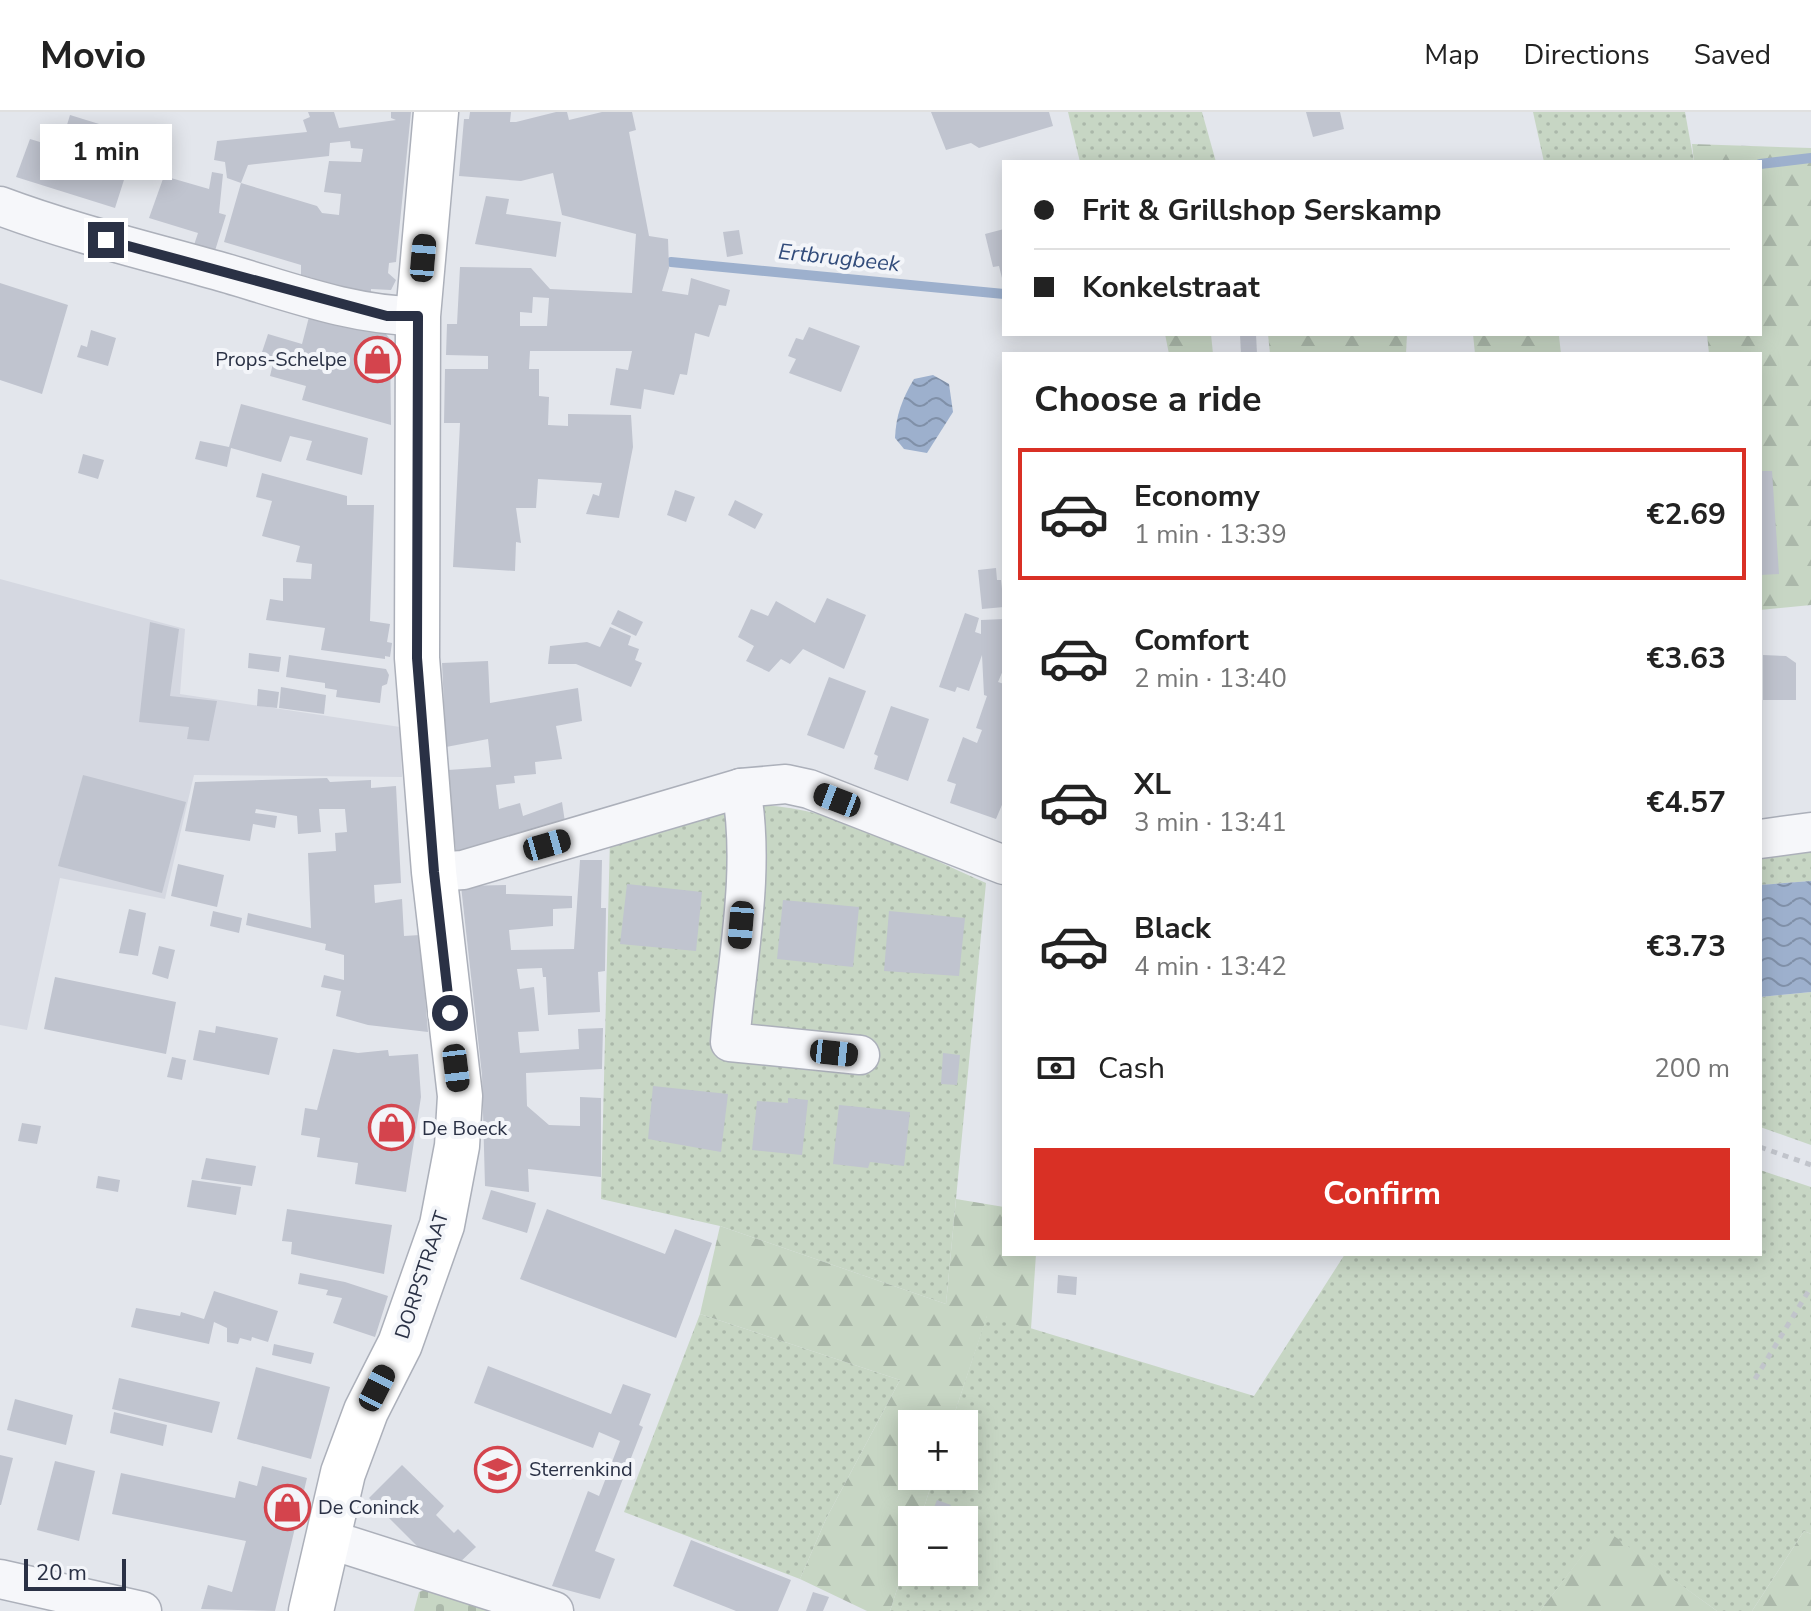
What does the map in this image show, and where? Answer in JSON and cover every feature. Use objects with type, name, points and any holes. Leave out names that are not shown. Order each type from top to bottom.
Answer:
[{"type":"street","name":"DORPSTRAAT","points":[[311,1611],[343,1473],[366,1411],[400,1344],[442,1225],[457,1146],[460,1096],[434,872],[417,658],[418,316],[436,112]]},
{"type":"street","points":[[0,206],[53,226],[311,297],[387,316],[418,316]]},
{"type":"street","points":[[434,872],[463,870],[741,788],[786,784],[809,789],[1002,864]]},
{"type":"street","points":[[741,788],[746,813],[746,867],[730,1042],[860,1055]]},
{"type":"street","points":[[1762,839],[1811,832]]},
{"type":"street","points":[[328,1539],[554,1611]]},
{"type":"street","points":[[0,1579],[142,1611]]},
{"type":"path","points":[[1762,1148],[1811,1165]]},
{"type":"path","points":[[1755,1379],[1811,1287]]},
{"type":"shaded area","points":[[0,579],[185,629],[180,694],[400,727],[402,777],[194,775],[165,899],[60,878],[27,1030],[0,1025]]},
{"type":"green space","points":[[1068,112],[1202,112],[1215,160],[1080,160]]},
{"type":"green space","points":[[1533,112],[1685,112],[1694,160],[1544,160]]},
{"type":"green space","points":[[1692,144],[1811,148],[1811,605],[1762,610],[1762,352],[1709,352],[1707,336],[1762,336],[1762,160],[1694,160]]},
{"type":"green space","points":[[1165,336],[1211,336],[1213,352],[1169,352]]},
{"type":"green space","points":[[1268,336],[1407,336],[1406,352],[1270,352]]},
{"type":"green space","points":[[1473,336],[1559,336],[1561,352],[1475,352]]},
{"type":"green space","points":[[755,805],[815,813],[874,832],[986,883],[946,1304],[720,1226],[601,1199],[610,838]]},
{"type":"green space","points":[[1811,852],[1811,881],[1762,885],[1762,859]]},
{"type":"green space","points":[[1811,992],[1811,1145],[1762,1128],[1762,997]]},
{"type":"green space","points":[[1762,1171],[1811,1187],[1811,1534],[1804,1531],[1752,1611],[1717,1611],[1603,1529],[1540,1611],[890,1611],[898,1586],[978,1586],[978,1506],[924,1506],[930,1490],[978,1490],[978,1410],[956,1410],[987,1315],[1254,1396],[1344,1256],[1762,1256]]},
{"type":"green space","points":[[956,1199],[1002,1207],[1002,1256],[1036,1256],[1031,1329],[987,1316],[956,1410],[898,1410],[898,1490],[930,1490],[924,1506],[898,1506],[898,1586],[890,1611],[867,1611],[800,1579],[826,1519],[900,1380],[700,1314],[720,1226],[946,1304]]},
{"type":"green space","points":[[700,1314],[900,1380],[826,1519],[800,1579],[624,1512]]},
{"type":"green space","points":[[1603,1528],[1717,1611],[1540,1611]]},
{"type":"green space","points":[[1804,1531],[1811,1534],[1811,1611],[1752,1611]]},
{"type":"green space","points":[[433,1587],[516,1611],[414,1611],[419,1592]]},
{"type":"water","points":[[933,375],[949,384],[953,412],[927,453],[904,449],[895,438],[903,400],[914,379]]},
{"type":"water","points":[[1811,881],[1811,992],[1762,997],[1762,885]]},
{"type":"building","points":[[308,112],[334,112],[339,128],[396,120],[391,118],[391,112],[411,112],[396,262],[389,263],[388,273],[396,280],[391,290],[371,289],[371,295],[312,284],[313,278],[301,275],[301,265],[224,242],[241,183],[227,178],[225,162],[214,160],[217,141],[307,132],[303,120],[310,117]],"holes":[[[350,141],[351,148],[363,149],[361,162],[329,161],[324,192],[341,194],[339,215],[322,213],[317,206],[241,183],[248,165],[329,156],[330,143]]]},
{"type":"building","points":[[470,112],[511,112],[510,122],[516,122],[556,112],[567,112],[569,120],[602,112],[632,112],[636,130],[629,132],[649,236],[668,239],[669,268],[662,291],[688,295],[691,278],[730,290],[726,306],[719,305],[709,337],[695,333],[687,375],[680,374],[674,395],[644,389],[641,409],[610,405],[616,368],[628,370],[632,351],[530,351],[529,369],[539,369],[539,396],[549,397],[548,425],[568,426],[568,414],[631,415],[633,447],[619,518],[586,514],[593,494],[599,496],[602,483],[538,479],[536,508],[516,508],[521,543],[516,542],[515,571],[453,567],[460,423],[444,423],[445,369],[488,369],[488,356],[446,355],[447,324],[457,324],[460,267],[531,268],[550,289],[632,293],[636,234],[562,215],[553,173],[521,181],[459,176],[464,119],[469,119]],"holes":[[[533,297],[549,298],[547,326],[520,326],[520,312],[532,313]]]},
{"type":"building","points":[[931,112],[1049,112],[1053,126],[979,148],[971,143],[946,150]]},
{"type":"building","points":[[1306,112],[1340,112],[1344,129],[1313,137]]},
{"type":"building","points":[[70,115],[138,136],[115,208],[16,177],[30,139],[60,148]]},
{"type":"building","points":[[212,172],[223,174],[219,213],[226,215],[214,254],[193,248],[198,233],[149,218],[164,176],[209,189]]},
{"type":"building","points":[[486,196],[509,199],[506,214],[561,222],[556,257],[475,244]]},
{"type":"building","points":[[739,230],[743,254],[727,257],[723,232]]},
{"type":"building","points":[[1002,230],[1002,278],[999,266],[993,267],[985,234]]},
{"type":"building","points":[[0,283],[68,305],[42,394],[0,380]]},
{"type":"building","points":[[310,313],[386,334],[390,339],[391,425],[302,400],[306,386],[270,376],[274,359],[261,355],[268,334],[302,344]]},
{"type":"building","points":[[809,327],[860,346],[841,392],[789,373],[796,359],[788,356],[796,338],[803,340]]},
{"type":"building","points":[[91,330],[116,338],[108,366],[77,357],[81,345],[87,347]]},
{"type":"building","points":[[1240,336],[1256,336],[1257,352],[1241,352]]},
{"type":"building","points":[[241,404],[368,438],[362,475],[306,460],[312,441],[290,436],[281,462],[231,448],[227,467],[195,459],[200,441],[229,447]]},
{"type":"building","points":[[83,454],[104,460],[98,479],[78,473]]},
{"type":"building","points":[[1762,471],[1772,471],[1779,574],[1762,575]]},
{"type":"building","points":[[262,473],[347,496],[347,505],[374,505],[370,621],[390,624],[387,642],[392,643],[390,657],[385,656],[385,659],[321,650],[325,628],[266,620],[270,599],[283,601],[283,578],[311,579],[312,564],[296,562],[300,546],[262,536],[272,501],[256,497]]},
{"type":"building","points":[[675,490],[695,497],[686,522],[667,515]]},
{"type":"building","points":[[735,500],[763,514],[755,529],[728,515]]},
{"type":"building","points":[[996,568],[997,580],[1001,580],[1002,607],[982,609],[978,570]]},
{"type":"building","points":[[827,598],[866,615],[844,669],[803,649],[790,664],[781,659],[769,672],[746,661],[754,646],[738,637],[751,609],[768,616],[776,601],[815,623]]},
{"type":"building","points":[[618,610],[643,622],[636,636],[611,624]]},
{"type":"building","points":[[965,613],[979,618],[975,632],[981,634],[981,620],[1002,619],[1002,673],[998,682],[1002,683],[1002,805],[996,819],[950,803],[956,784],[947,781],[963,737],[977,743],[982,730],[976,728],[987,696],[984,695],[982,655],[969,691],[957,687],[955,692],[939,687]]},
{"type":"building","points":[[150,622],[179,629],[170,696],[217,701],[209,741],[187,739],[189,727],[139,722]]},
{"type":"building","points":[[610,627],[631,636],[628,645],[639,649],[635,660],[642,663],[631,687],[576,664],[548,664],[550,646],[587,642],[600,647]]},
{"type":"building","points":[[249,653],[281,657],[279,672],[248,668]]},
{"type":"building","points":[[289,655],[386,669],[389,675],[387,684],[382,686],[380,703],[336,697],[337,690],[325,688],[325,683],[286,677]]},
{"type":"building","points":[[1763,655],[1786,656],[1796,663],[1796,700],[1763,700]]},
{"type":"building","points":[[488,661],[490,703],[578,688],[582,721],[556,726],[562,759],[535,762],[536,774],[514,776],[515,783],[496,785],[499,809],[520,803],[523,816],[562,802],[566,829],[456,853],[448,770],[491,767],[488,739],[446,747],[442,663]]},
{"type":"building","points":[[829,677],[866,691],[844,749],[807,735]]},
{"type":"building","points":[[281,687],[326,695],[324,714],[279,708]]},
{"type":"building","points":[[258,689],[279,692],[277,708],[257,706]]},
{"type":"building","points":[[891,706],[929,719],[908,781],[874,769],[878,756],[874,754]]},
{"type":"building","points":[[83,775],[186,802],[162,893],[58,866]]},
{"type":"building","points":[[327,778],[330,782],[371,780],[371,788],[396,786],[401,883],[374,885],[375,903],[402,899],[404,936],[420,935],[428,1032],[368,1025],[336,1016],[341,991],[321,987],[324,975],[344,980],[344,955],[325,950],[326,944],[246,925],[248,913],[311,928],[308,853],[336,851],[335,833],[347,832],[345,809],[319,809],[321,832],[298,834],[297,816],[256,809],[255,813],[277,816],[275,828],[253,824],[250,841],[185,831],[195,782]]},
{"type":"building","points":[[580,860],[602,860],[601,908],[606,908],[605,971],[598,972],[600,1012],[548,1015],[546,977],[543,977],[542,968],[517,969],[520,989],[534,987],[539,1031],[518,1032],[520,1053],[579,1049],[578,1029],[603,1028],[602,1069],[526,1073],[527,1106],[549,1125],[580,1126],[580,1097],[601,1098],[601,1177],[528,1169],[529,1192],[485,1186],[482,1075],[461,886],[506,885],[506,894],[572,896],[572,908],[553,909],[553,926],[509,930],[511,950],[574,949]]},
{"type":"building","points":[[178,864],[224,875],[217,907],[171,896]]},
{"type":"building","points":[[627,884],[702,892],[696,951],[620,944]]},
{"type":"building","points":[[783,900],[859,907],[853,967],[777,959]]},
{"type":"building","points":[[129,909],[146,913],[138,956],[119,953]]},
{"type":"building","points":[[213,911],[242,918],[239,933],[210,926]]},
{"type":"building","points":[[889,911],[965,918],[959,976],[884,971]]},
{"type":"building","points":[[159,946],[175,950],[168,979],[152,974]]},
{"type":"building","points":[[55,977],[176,1002],[166,1054],[44,1029]]},
{"type":"building","points":[[216,1026],[278,1038],[269,1075],[193,1060],[199,1030],[215,1033]]},
{"type":"building","points":[[333,1049],[358,1053],[388,1050],[389,1056],[418,1054],[421,1097],[406,1192],[355,1184],[358,1163],[317,1157],[320,1138],[301,1135],[305,1108],[317,1110]]},
{"type":"building","points":[[943,1053],[960,1055],[957,1085],[941,1084]]},
{"type":"building","points":[[172,1057],[186,1060],[182,1080],[167,1077]]},
{"type":"building","points":[[653,1086],[728,1094],[721,1152],[648,1139]]},
{"type":"building","points":[[788,1098],[808,1100],[802,1155],[752,1150],[757,1101],[788,1103]]},
{"type":"building","points":[[839,1105],[910,1112],[904,1166],[870,1162],[868,1168],[833,1164]]},
{"type":"building","points":[[22,1123],[41,1126],[37,1144],[18,1141]]},
{"type":"building","points":[[206,1158],[256,1166],[252,1186],[201,1179]]},
{"type":"building","points":[[98,1176],[120,1180],[118,1192],[96,1188]]},
{"type":"building","points":[[192,1180],[241,1187],[236,1215],[187,1207]]},
{"type":"building","points":[[491,1190],[536,1203],[527,1233],[482,1219]]},
{"type":"building","points":[[287,1209],[392,1225],[384,1274],[291,1254],[292,1242],[282,1241]]},
{"type":"building","points":[[547,1209],[665,1254],[675,1229],[712,1243],[676,1338],[520,1279]]},
{"type":"building","points":[[300,1273],[345,1282],[388,1296],[375,1337],[333,1323],[342,1298],[326,1295],[328,1290],[298,1284]]},
{"type":"building","points":[[1058,1275],[1077,1277],[1076,1295],[1057,1293]]},
{"type":"building","points":[[214,1291],[278,1311],[268,1342],[252,1337],[251,1341],[240,1338],[238,1344],[227,1342],[227,1328],[214,1322],[209,1344],[131,1327],[136,1308],[180,1316],[181,1312],[204,1319]]},
{"type":"building","points":[[274,1344],[314,1353],[311,1364],[272,1355]]},
{"type":"building","points":[[488,1366],[611,1414],[623,1384],[651,1394],[639,1425],[643,1427],[595,1551],[615,1559],[600,1599],[552,1586],[588,1491],[599,1496],[620,1441],[599,1432],[593,1448],[474,1403]]},
{"type":"building","points":[[256,1367],[330,1387],[311,1459],[237,1439]]},
{"type":"building","points":[[119,1378],[220,1402],[212,1433],[112,1409]]},
{"type":"building","points":[[15,1399],[73,1415],[66,1445],[7,1430]]},
{"type":"building","points":[[114,1412],[167,1425],[163,1446],[110,1433]]},
{"type":"building","points":[[0,1455],[13,1458],[1,1505],[0,1505]]},
{"type":"building","points":[[55,1461],[95,1471],[79,1541],[37,1530]]},
{"type":"building","points":[[402,1465],[444,1506],[436,1515],[454,1533],[458,1529],[476,1547],[457,1565],[431,1560],[369,1498]]},
{"type":"building","points":[[262,1466],[307,1478],[275,1611],[201,1609],[208,1585],[232,1592],[246,1541],[112,1514],[121,1473],[235,1498],[239,1481],[257,1486]]},
{"type":"building","points":[[937,1500],[951,1505],[951,1506],[935,1506]]},
{"type":"building","points":[[691,1540],[791,1580],[778,1611],[736,1611],[673,1586]]},
{"type":"building","points":[[813,1592],[829,1597],[823,1611],[806,1611]]},
{"type":"waterway","name":"Ertbrugbeek","points":[[1762,164],[1811,158]]},
{"type":"waterway","name":"Ertbrugbeek","points":[[671,262],[1002,294]]},
{"type":"place","name":"Props-Schelpe","points":[[378,359]]},
{"type":"place","name":"De Boeck","points":[[391,1128]]},
{"type":"place","name":"Sterrenkind","points":[[498,1469]]},
{"type":"place","name":"De Coninck","points":[[287,1507]]},
{"type":"route","points":[[106,240],[387,316],[418,316],[417,658],[434,872],[450,1013]]}]
